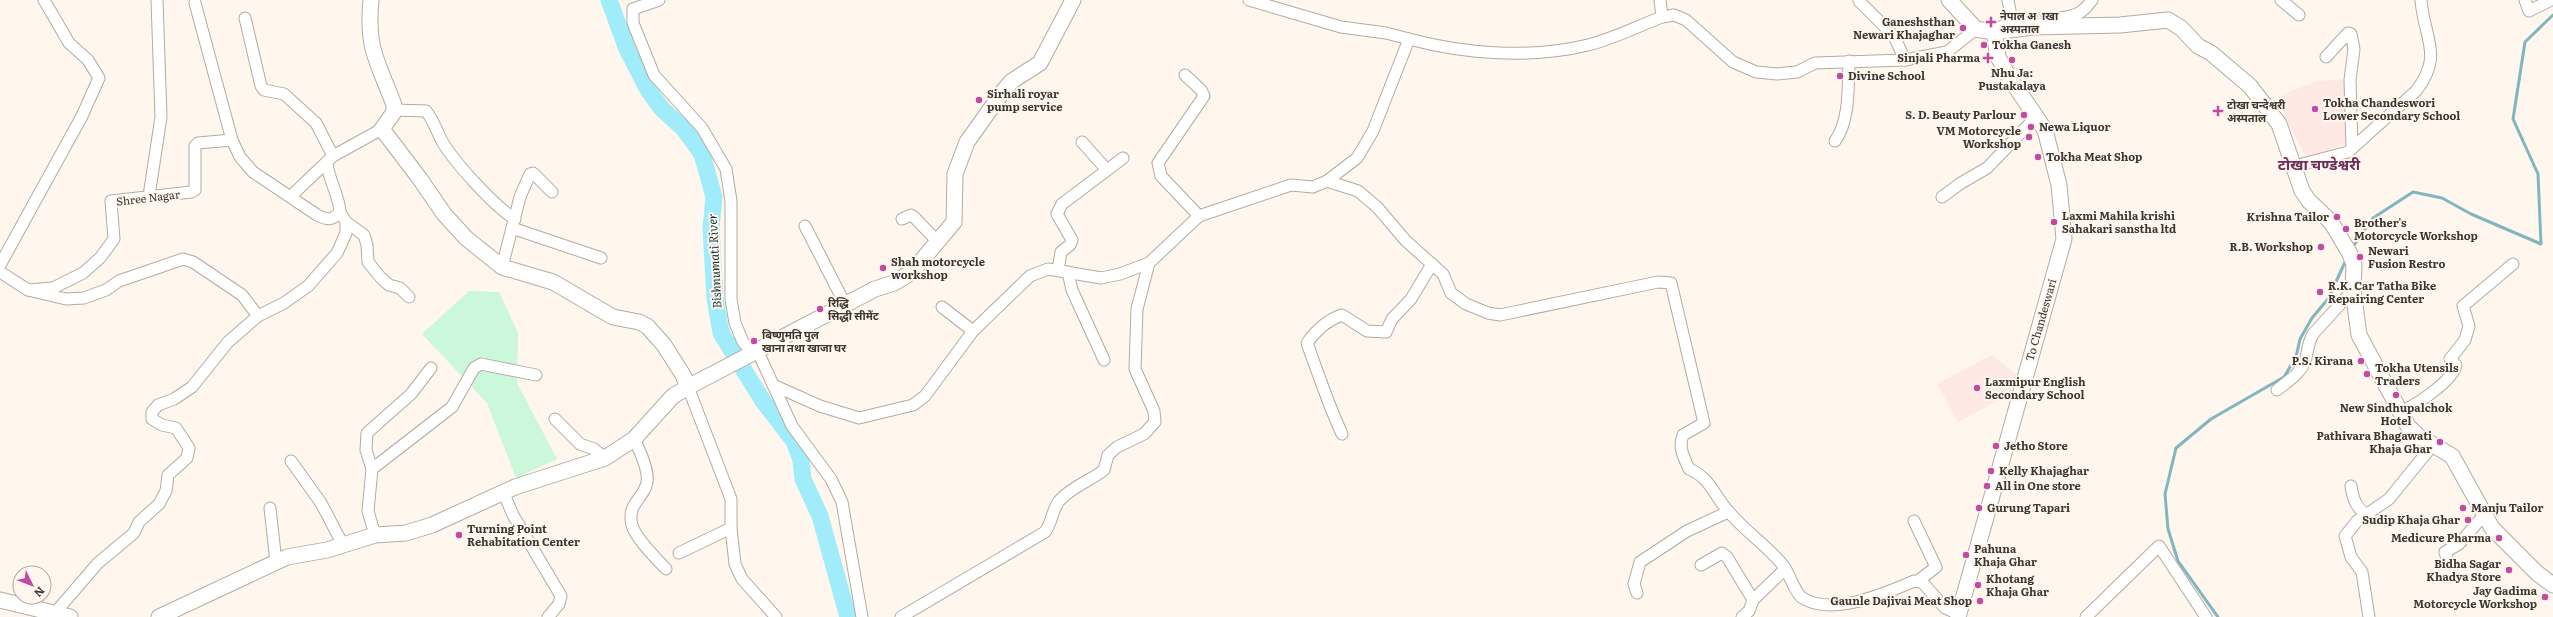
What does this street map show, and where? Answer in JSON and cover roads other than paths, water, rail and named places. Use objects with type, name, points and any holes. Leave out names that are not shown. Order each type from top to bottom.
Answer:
[{"type":"street","points":[[0,265],[82,116],[98,78],[88,60],[69,43],[44,0]]},
{"type":"street","points":[[149,196],[161,117],[157,0]]},
{"type":"street","points":[[291,196],[330,160],[382,129],[394,110],[390,92],[372,52],[369,23],[371,0]]},
{"type":"street","points":[[659,0],[630,4],[633,23],[654,74],[702,128],[726,169],[731,201],[731,299],[735,323],[743,342],[773,385],[792,426],[832,479],[842,502],[862,617]]},
{"type":"street","points":[[158,617],[287,557],[327,550],[342,543],[375,535],[406,533],[432,525],[504,494],[515,487],[605,458],[634,439],[673,396],[716,371],[752,354],[875,288],[894,283],[912,272],[954,222],[956,174],[967,142],[1012,81],[1040,63],[1073,0]]},
{"type":"street","points":[[1249,0],[1341,27],[1386,33],[1430,45],[1486,52],[1569,48],[1589,45],[1662,16],[1674,15],[1686,20],[1733,62],[1756,72],[1777,74],[1797,72],[1815,63],[1905,60],[1947,52],[1976,29]]},
{"type":"street","points":[[1660,0],[1662,16]]},
{"type":"street","points":[[1949,0],[1976,29],[1994,32],[2034,27],[2120,25],[2168,20],[2181,28],[2198,46],[2211,53],[2250,86],[2280,124],[2302,191],[2309,201],[2331,222],[2354,264],[2353,290],[2359,335],[2399,412],[2412,432],[2452,456],[2484,515],[2505,543],[2537,573],[2553,584]]},
{"type":"street","points":[[2008,0],[2012,21]]},
{"type":"street","points":[[1994,32],[2002,25],[2012,21],[2060,17],[2081,12],[2092,0]]},
{"type":"street","points":[[2281,0],[2299,15]]},
{"type":"street","points":[[2295,166],[2339,155],[2352,148],[2416,91],[2430,69],[2430,40],[2421,0]]},
{"type":"street","points":[[2525,0],[2529,11],[2552,0]]},
{"type":"street","points":[[1859,1],[1894,36],[1905,60]]},
{"type":"street","points":[[195,3],[232,140],[240,157],[253,172],[291,196],[317,216],[327,220],[335,218],[340,212]]},
{"type":"street","points":[[245,18],[261,86],[264,90],[284,94],[302,113],[313,120],[330,160],[328,174],[339,201],[340,212],[346,222],[364,235],[368,245],[368,262],[381,278],[389,285],[400,288],[408,297]]},
{"type":"street","name":"To Chandeswari","points":[[1958,616],[2064,239],[2059,185],[2045,130],[2037,116],[2009,77],[1998,57],[1994,32]]},
{"type":"street","points":[[2326,57],[2348,34],[2351,34],[2354,49],[2350,80],[2352,148]]},
{"type":"street","points":[[773,385],[820,406],[859,418],[912,405],[925,396],[973,331],[1030,276],[1048,269],[1101,278],[1149,263],[1200,216],[1291,185],[1313,187],[1327,181],[1357,158],[1372,131],[1409,39]]},
{"type":"street","points":[[1835,141],[1840,134],[1848,97],[1850,62]]},
{"type":"street","points":[[1185,75],[1202,90],[1204,96],[1158,163],[1158,168],[1161,176],[1200,216]]},
{"type":"street","points":[[394,110],[426,111],[434,122],[442,141],[513,224],[601,258]]},
{"type":"street","points":[[1942,197],[1961,183],[1987,168],[2037,116]]},
{"type":"street","points":[[382,129],[420,178],[444,214],[466,238],[502,267],[553,282],[613,317],[639,322],[647,326],[664,345],[683,375],[731,499],[731,528],[735,564],[742,579],[776,617]]},
{"type":"street","name":"Shree Nagar","points":[[28,290],[52,288],[83,273],[100,258],[114,239],[111,201],[191,192],[195,190],[195,146],[198,143],[232,140]]},
{"type":"street","points":[[1082,142],[1106,170]]},
{"type":"street","points":[[1104,360],[1063,271],[1061,252],[1072,240],[1057,214],[1062,204],[1123,158]]},
{"type":"street","points":[[502,267],[520,196],[530,174],[533,173],[552,192]]},
{"type":"street","points":[[1327,181],[1358,191],[1377,207],[1406,241],[1443,274],[1451,293],[1466,304],[1488,313],[1500,316],[1658,282],[1671,283],[1704,423],[1683,435],[1680,442],[1682,452],[1689,469],[1702,474],[1728,512],[1785,569],[1790,583],[1802,599],[1822,612],[1843,613],[1918,581],[1936,567],[1914,520]]},
{"type":"street","points":[[902,219],[911,215],[937,241]]},
{"type":"street","points":[[54,614],[98,563],[134,533],[139,522],[159,504],[166,491],[168,475],[186,458],[189,448],[183,437],[176,428],[162,425],[152,419],[152,412],[158,405],[174,399],[192,388],[228,342],[258,316],[284,303],[308,286],[337,254],[346,233],[346,222]]},
{"type":"street","points":[[805,226],[845,304]]},
{"type":"street","points":[[0,272],[28,290],[66,299],[84,298],[106,290],[119,281],[183,259],[194,262],[242,295],[258,316]]},
{"type":"street","points":[[901,617],[914,613],[1045,532],[1050,526],[1059,502],[1074,488],[1104,470],[1108,455],[1117,447],[1151,428],[1155,422],[1154,411],[1135,369],[1135,327],[1137,309],[1149,263]]},
{"type":"street","points":[[1342,434],[1325,395],[1321,379],[1307,342],[1315,332],[1330,319],[1342,315],[1367,331],[1386,332],[1392,319],[1411,299],[1432,264]]},
{"type":"street","points":[[2399,412],[2407,409],[2441,385],[2455,370],[2456,366],[2450,359],[2465,340],[2469,326],[2463,306],[2513,264]]},
{"type":"street","points":[[2277,390],[2301,368],[2306,359],[2308,342],[2313,334],[2353,290]]},
{"type":"street","points":[[942,307],[973,331]]},
{"type":"street","points":[[372,469],[452,407],[474,368],[481,364],[536,375]]},
{"type":"street","points":[[375,535],[368,511],[372,469],[366,450],[367,433],[411,394],[431,368]]},
{"type":"street","points":[[555,419],[580,444],[594,449],[605,458]]},
{"type":"street","points":[[634,439],[648,479],[646,487],[637,498],[632,509],[632,526],[666,569]]},
{"type":"street","points":[[2369,617],[2362,572],[2351,557],[2345,536],[2357,521],[2368,516],[2389,499],[2425,455],[2431,443]]},
{"type":"street","points":[[291,461],[321,503],[342,543]]},
{"type":"street","points":[[2351,486],[2353,498],[2359,510],[2368,516]]},
{"type":"street","points":[[504,494],[513,515],[561,596],[559,604],[548,617]]},
{"type":"street","points":[[270,508],[276,562]]},
{"type":"street","points":[[1637,593],[1634,584],[1640,562],[1687,531],[1728,512]]},
{"type":"street","points":[[2447,559],[2445,552],[2459,544],[2484,515]]},
{"type":"street","points":[[679,553],[731,528]]},
{"type":"street","points":[[2086,617],[2159,546],[2206,617]]},
{"type":"street","points":[[1701,565],[1722,553],[1727,557],[1754,600]]},
{"type":"street","points":[[1742,617],[1749,611],[1754,600],[1785,569]]},
{"type":"street","points":[[1918,581],[1922,582],[1945,608],[1958,616]]},
{"type":"street","points":[[0,600],[70,617]]},
{"type":"waterway","name":"Bishnumati River","points":[[609,0],[627,49],[648,90],[662,109],[684,129],[702,154],[714,197],[711,228],[715,298],[721,333],[763,401],[794,441],[801,460],[803,479],[820,516],[848,617]]},
{"type":"waterway","points":[[2352,248],[2373,218],[2413,192],[2442,198],[2471,214],[2541,244],[2538,174],[2513,119],[2525,42],[2553,15]]},
{"type":"waterway","points":[[2218,617],[2178,561],[2168,529],[2165,494],[2176,448],[2211,419],[2284,377],[2296,357],[2300,339],[2312,318],[2328,299],[2346,260]]},
{"type":"place","name":"नेपाल अाखा अस्पताल","points":[[1991,22]]},
{"type":"place","name":"Ganeshsthan Newari Khajaghar","points":[[1963,28]]},
{"type":"place","name":"Tokha Ganesh","points":[[1984,45]]},
{"type":"place","name":"Sinjali Pharma","points":[[1988,58]]},
{"type":"place","name":"Nhu Ja: Pustakalaya","points":[[2012,60]]},
{"type":"place","name":"Divine School","points":[[1840,76]]},
{"type":"place","name":"Sirhali royar pump service","points":[[979,100]]},
{"type":"place","name":"Tokha Chandeswori Lower Secondary School","points":[[2315,109]]},
{"type":"place","name":"टोखा चन्देश्वरी अस्पताल","points":[[2218,111]]},
{"type":"place","name":"S. D. Beauty Parlour","points":[[2024,115]]},
{"type":"place","name":"Newa Liquor","points":[[2031,127]]},
{"type":"place","name":"VM Motorcycle Workshop","points":[[2029,137]]},
{"type":"place","name":"Tokha Meat Shop","points":[[2038,157]]},
{"type":"place","name":"Krishna Tailor","points":[[2337,217]]},
{"type":"place","name":"Laxmi Mahila krishi Sahakari sanstha ltd","points":[[2054,222]]},
{"type":"place","name":"Brother's Motorcycle Workshop","points":[[2346,229]]},
{"type":"place","name":"R.B. Workshop","points":[[2321,247]]},
{"type":"place","name":"Newari Fusion Restro","points":[[2360,257]]},
{"type":"place","name":"Shah motorcycle workshop","points":[[883,268]]},
{"type":"place","name":"R.K. Car Tatha Bike Repairing Center","points":[[2320,292]]},
{"type":"place","name":"रिद्धि सिद्धी सीमेंट","points":[[820,309]]},
{"type":"place","name":"बिष्णुमति पुल खाना तथा खाजा घर","points":[[754,341]]},
{"type":"place","name":"P.S. Kirana","points":[[2361,361]]},
{"type":"place","name":"Tokha Utensils Traders","points":[[2367,374]]},
{"type":"place","name":"Laxmipur English Secondary School","points":[[1977,388]]},
{"type":"place","name":"New Sindhupalchok Hotel","points":[[2396,395]]},
{"type":"place","name":"Pathivara Bhagawati Khaja Ghar","points":[[2440,442]]},
{"type":"place","name":"Jetho Store","points":[[1996,446]]},
{"type":"place","name":"Kelly Khajaghar","points":[[1991,471]]},
{"type":"place","name":"All in One store","points":[[1987,486]]},
{"type":"place","name":"Gurung Tapari","points":[[1979,508]]},
{"type":"place","name":"Manju Tailor","points":[[2463,508]]},
{"type":"place","name":"Sudip Khaja Ghar","points":[[2468,520]]},
{"type":"place","name":"Turning Point Rehabitation Center","points":[[459,535]]},
{"type":"place","name":"Medicure Pharma","points":[[2499,538]]},
{"type":"place","name":"Pahuna Khaja Ghar","points":[[1966,555]]},
{"type":"place","name":"Bidha Sagar Khadya Store","points":[[2509,570]]},
{"type":"place","name":"Khotang Khaja Ghar","points":[[1978,585]]},
{"type":"place","name":"Jay Gadima Motorcycle Workshop","points":[[2545,597]]},
{"type":"place","name":"Gaunle Dajivai Meat Shop","points":[[1980,601]]},
{"type":"district","name":"टोखा चण्डेश्वरी","points":[[2319,165]]}]
